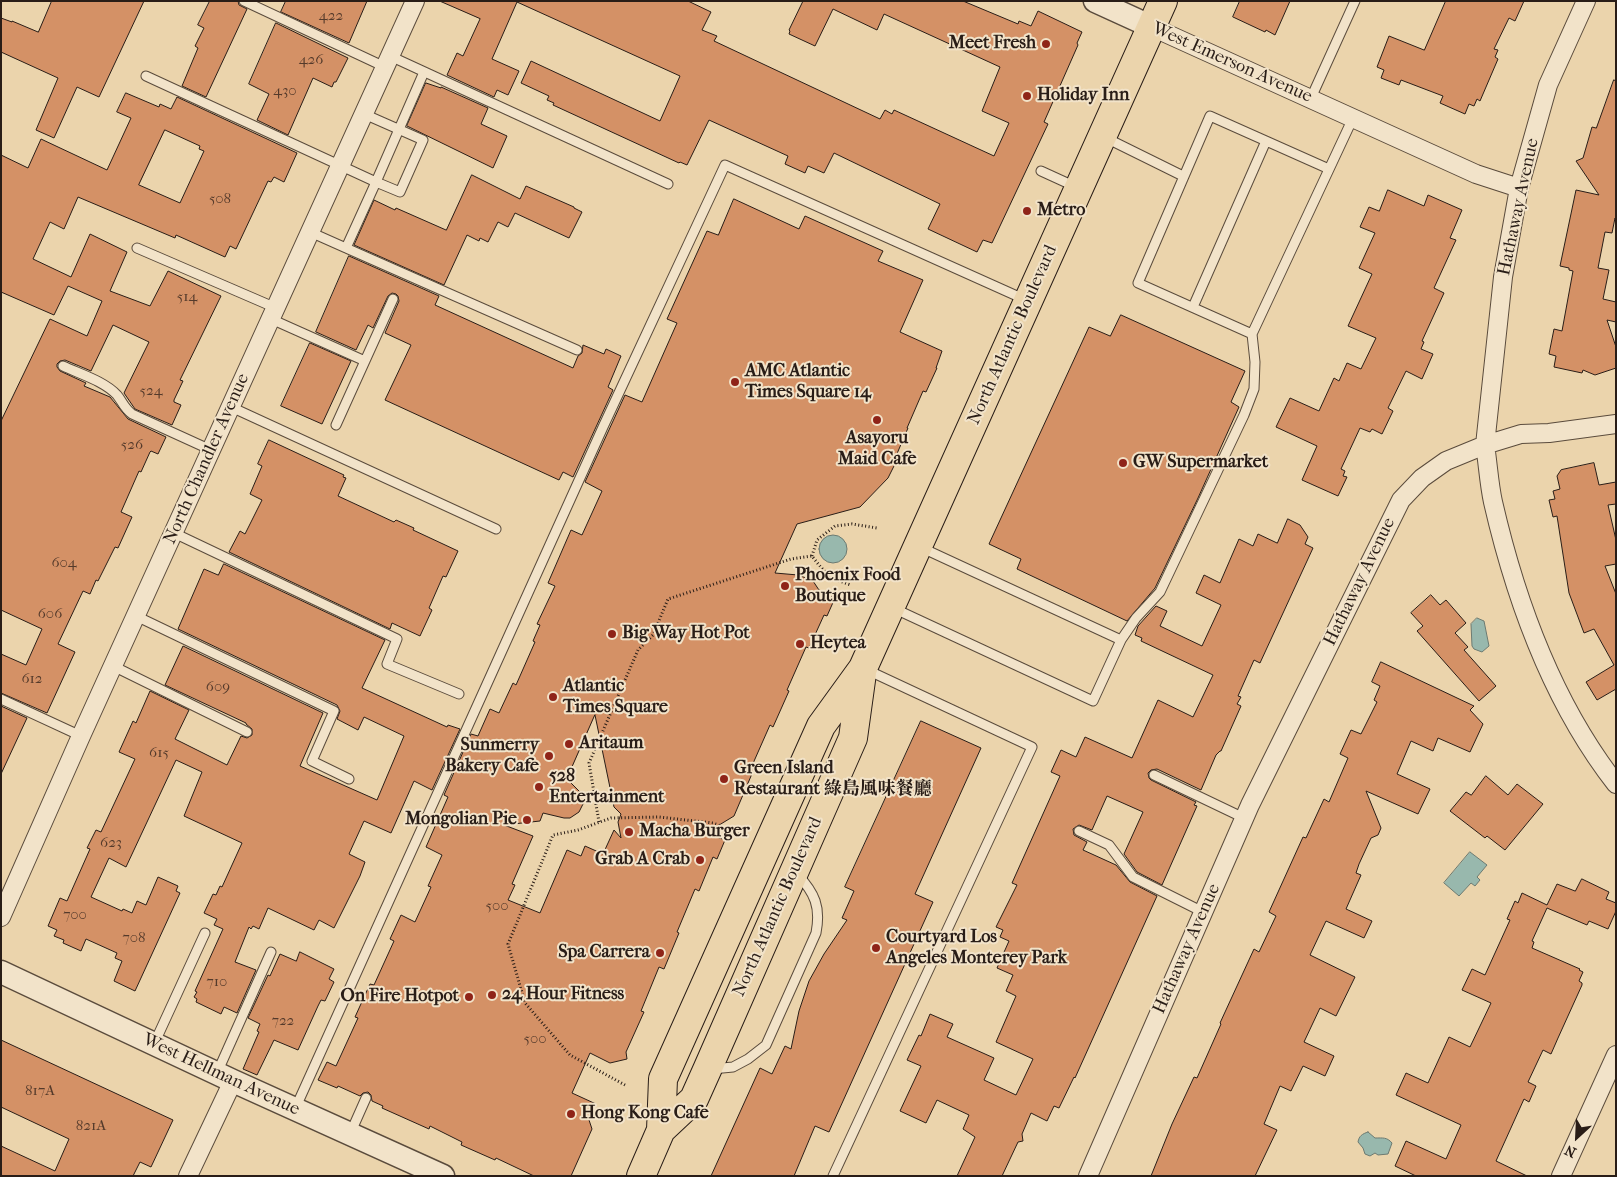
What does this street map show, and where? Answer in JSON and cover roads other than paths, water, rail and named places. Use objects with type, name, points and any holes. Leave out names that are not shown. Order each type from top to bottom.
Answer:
[{"type":"main road","name":"North Atlantic Boulevard","points":[[641,1176],[661,1130],[663,1079],[821,726],[863,668],[1164,1]]},
{"type":"main road","name":"North Atlantic Boulevard","points":[[661,1130],[694,1099],[853,738],[863,668]]},
{"type":"street","name":"North Chandler Avenue","points":[[1,917],[81,736],[415,1]]},
{"type":"street","name":"West Emerson Avenue","points":[[1096,1],[1476,174],[1519,188]]},
{"type":"street","name":"Hathaway Avenue","points":[[1088,1176],[1244,818],[1401,500],[1422,478],[1446,461],[1485,445],[1503,277],[1519,188],[1548,85],[1586,1]]},
{"type":"street","points":[[1616,424],[1549,433],[1520,434],[1485,445],[1493,500],[1515,586],[1540,654],[1582,734],[1616,784]]},
{"type":"street","name":"West Hellman Avenue","points":[[1,972],[443,1176]]},
{"type":"street","points":[[1561,1176],[1616,1055]]},
{"type":"street","points":[[188,1176],[225,1077]]},
{"type":"lane","points":[[244,1],[388,62],[424,72],[668,184]]},
{"type":"lane","points":[[1311,98],[1355,1]]},
{"type":"lane","points":[[346,248],[424,72]]},
{"type":"lane","points":[[146,76],[400,192],[423,140],[364,114]]},
{"type":"lane","points":[[1252,334],[1138,283],[1210,116],[1329,169]]},
{"type":"lane","points":[[890,607],[1093,701],[1121,640],[1136,618],[1160,592],[1244,415],[1254,389],[1255,362],[1252,334],[1329,169],[1360,121]]},
{"type":"lane","points":[[1102,136],[1183,176]]},
{"type":"lane","points":[[1193,307],[1266,141]]},
{"type":"lane","points":[[295,1109],[594,445],[725,165],[1028,302]]},
{"type":"lane","points":[[1041,171],[1079,188]]},
{"type":"lane","points":[[310,232],[577,350]]},
{"type":"lane","points":[[136,248],[273,313],[365,361]]},
{"type":"lane","points":[[336,425],[393,300]]},
{"type":"lane","points":[[63,366],[101,383],[117,395],[125,409],[132,414],[211,450]]},
{"type":"lane","points":[[230,407],[496,529]]},
{"type":"lane","points":[[174,533],[397,640],[387,664],[459,694]]},
{"type":"lane","points":[[917,546],[1121,640]]},
{"type":"lane","points":[[136,616],[334,711],[312,761],[349,779]]},
{"type":"lane","points":[[113,666],[247,732]]},
{"type":"lane","points":[[833,1176],[1032,746],[863,668]]},
{"type":"lane","points":[[1,699],[81,736]]},
{"type":"lane","points":[[1154,775],[1244,818]]},
{"type":"lane","points":[[1078,831],[1109,845],[1133,877],[1203,912]]},
{"type":"lane","points":[[707,1070],[733,1067],[748,1059],[766,1045],[816,933],[819,917],[815,900],[807,884],[794,871]]},
{"type":"lane","points":[[154,1044],[205,932]]},
{"type":"lane","points":[[225,1077],[271,952]]},
{"type":"lane","points":[[350,1134],[366,1098]]},
{"type":"water","points":[[833,535],[843,539],[847,549],[843,559],[833,563],[823,559],[819,549],[823,539]]},
{"type":"water","points":[[1477,618],[1484,621],[1489,646],[1482,652],[1474,649],[1472,646],[1471,624]]},
{"type":"water","points":[[1470,852],[1487,865],[1477,877],[1480,880],[1475,886],[1471,883],[1459,896],[1444,883]]},
{"type":"water","points":[[1368,1132],[1375,1138],[1387,1139],[1392,1143],[1388,1154],[1378,1155],[1375,1153],[1370,1156],[1365,1154],[1358,1142],[1361,1136]]},
{"type":"place","name":"Meet Fresh","points":[[1046,44]]},
{"type":"place","name":"Holiday Inn","points":[[1027,96]]},
{"type":"place","name":"Metro","points":[[1027,211]]},
{"type":"place","name":"AMC Atlantic Times Square 14","points":[[735,382]]},
{"type":"place","name":"Asayoru Maid Cafe","points":[[877,420]]},
{"type":"place","name":"GW Supermarket","points":[[1123,463]]},
{"type":"place","name":"Phoenix Food Boutique","points":[[785,586]]},
{"type":"place","name":"Big Way Hot Pot","points":[[612,634]]},
{"type":"place","name":"Heytea","points":[[800,644]]},
{"type":"place","name":"Atlantic Times Square","points":[[553,697]]},
{"type":"place","name":"Aritaum","points":[[569,744]]},
{"type":"place","name":"Sunmerry Bakery Cafe","points":[[549,756]]},
{"type":"place","name":"Green Island Restaurant 綠島風味餐廳","points":[[724,779]]},
{"type":"place","name":"528 Entertainment","points":[[539,787]]},
{"type":"place","name":"Mongolian Pie","points":[[527,820]]},
{"type":"place","name":"Macha Burger","points":[[629,832]]},
{"type":"place","name":"Grab A Crab","points":[[700,860]]},
{"type":"place","name":"Courtyard Los Angeles Monterey Park","points":[[876,948]]},
{"type":"place","name":"Spa Carrera","points":[[660,953]]},
{"type":"place","name":"24 Hour Fitness","points":[[492,995]]},
{"type":"place","name":"On Fire Hotpot","points":[[469,997]]},
{"type":"place","name":"Hong Kong Cafe","points":[[571,1114]]}]
